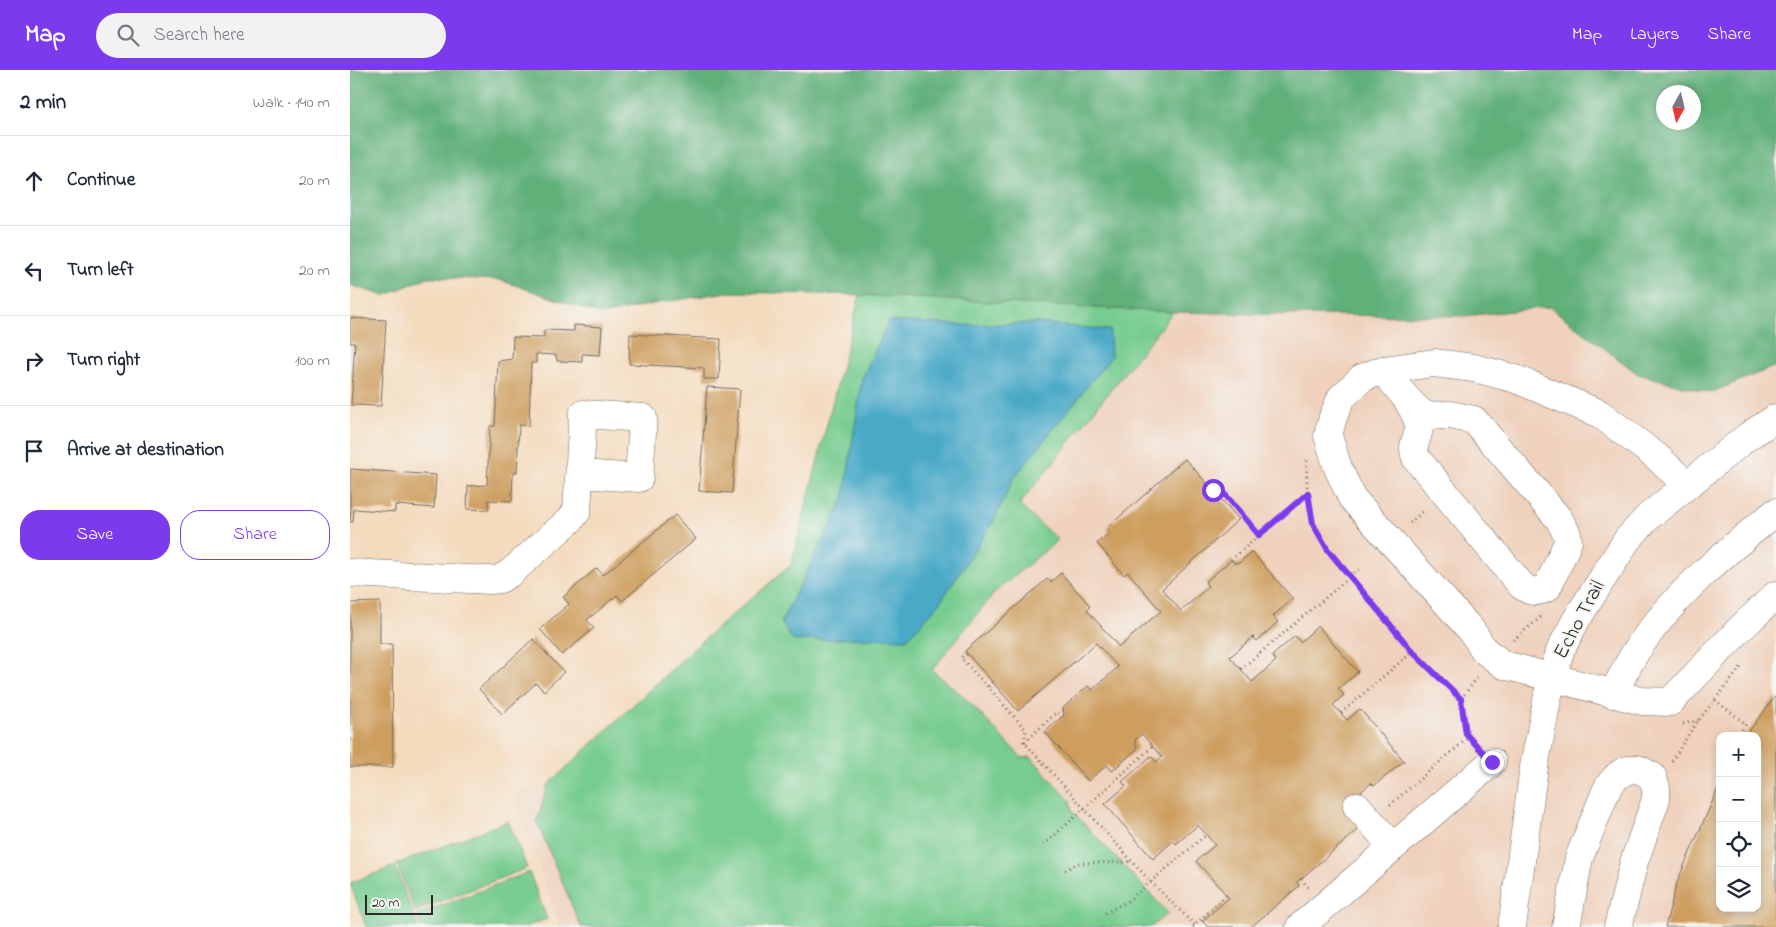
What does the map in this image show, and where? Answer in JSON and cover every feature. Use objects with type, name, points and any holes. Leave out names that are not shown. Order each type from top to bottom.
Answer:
[{"type":"street","points":[[1687,485],[1657,457],[1600,414],[1516,379],[1474,368],[1434,363],[1373,374],[1341,398],[1328,436],[1338,468],[1352,498],[1471,630],[1485,652],[1504,665],[1642,701],[1670,702],[1740,629],[1776,596]]},
{"type":"street","points":[[1373,374],[1407,399],[1424,416],[1450,415],[1474,420],[1559,519],[1567,534],[1568,542],[1547,588],[1538,592],[1528,590],[1521,584],[1416,458],[1412,449],[1419,428],[1418,420],[1407,399]]},
{"type":"street","name":"Echo Trail","points":[[1512,927],[1534,767],[1560,651],[1576,620],[1627,540],[1648,517],[1746,437],[1776,418]]},
{"type":"street","points":[[350,574],[500,579],[517,567],[571,519],[577,511],[580,474]]},
{"type":"street","points":[[1613,694],[1635,653],[1670,608],[1729,549],[1776,512]]},
{"type":"street","points":[[1300,927],[1492,762]]},
{"type":"street","points":[[1566,927],[1579,858],[1606,791],[1611,781],[1623,772],[1637,769],[1652,776],[1656,788],[1656,799],[1634,862],[1618,927]]},
{"type":"street","points":[[1357,806],[1392,847]]},
{"type":"path","points":[[1307,456],[1308,493],[1313,524],[1318,535],[1328,550],[1412,651],[1461,699],[1466,734],[1492,762]]},
{"type":"path","points":[[1213,490],[1218,486],[1259,535]]},
{"type":"path","points":[[1235,563],[1231,560],[1308,493]]},
{"type":"path","points":[[1410,523],[1423,511]]},
{"type":"path","points":[[1241,669],[1359,568]]},
{"type":"path","points":[[1508,644],[1546,612]]},
{"type":"path","points":[[1340,713],[1412,651]]},
{"type":"path","points":[[967,654],[961,658],[1026,730],[1024,742]]},
{"type":"path","points":[[1670,763],[1694,726],[1748,659]]},
{"type":"path","points":[[1461,699],[1480,674],[1487,675]]},
{"type":"path","points":[[988,687],[992,682]]},
{"type":"path","points":[[1715,700],[1746,724],[1741,732]]},
{"type":"path","points":[[1024,742],[1056,712],[1061,717]]},
{"type":"path","points":[[1383,799],[1390,806],[1469,737]]},
{"type":"path","points":[[1024,742],[1132,862],[1195,926],[1226,895]]},
{"type":"path","points":[[1044,845],[1152,746]]},
{"type":"path","points":[[1105,912],[1128,901],[1206,835]]},
{"type":"path","points":[[1065,870],[1078,863],[1132,862]]},
{"type":"shaded area","points":[[860,295],[1173,312],[1293,315],[1465,316],[1550,307],[1638,374],[1710,393],[1776,366],[1776,927],[560,927],[514,793],[548,785],[703,640],[791,565]]},
{"type":"green space","points":[[350,70],[1776,70],[1776,366],[1710,393],[1638,374],[1550,307],[1465,316],[1293,315],[1173,312],[860,295],[728,292],[658,303],[602,315],[500,280],[428,277],[384,296],[350,285]]},
{"type":"green space","points":[[860,295],[1173,312],[1019,505],[1058,540],[995,592],[932,670],[963,696],[1022,758],[1031,757],[1070,801],[1072,811],[1168,913],[1151,927],[581,927],[537,822],[548,785],[703,640],[791,565]]},
{"type":"green space","points":[[508,821],[527,868],[415,911],[397,864]]},
{"type":"green space","points":[[395,866],[418,927],[366,927],[350,883]]},
{"type":"green space","points":[[529,872],[547,919],[525,927],[421,927],[417,915]]},
{"type":"water","points":[[889,321],[966,325],[1036,323],[1110,330],[1111,357],[1014,478],[993,522],[939,604],[907,639],[862,638],[793,641],[781,622],[844,498],[862,378]]},
{"type":"building","points":[[350,318],[386,320],[381,406],[351,405],[355,343],[350,343]]},
{"type":"building","points":[[574,325],[602,327],[600,355],[582,354],[582,362],[557,361],[556,355],[536,354],[536,363],[531,363],[529,426],[519,425],[517,472],[513,472],[512,501],[488,500],[488,510],[467,509],[468,486],[487,485],[490,426],[495,426],[498,361],[512,359],[513,337],[544,338],[544,330],[574,331]]},
{"type":"building","points":[[630,334],[721,339],[719,379],[704,379],[704,368],[629,364]]},
{"type":"building","points":[[707,387],[740,389],[732,493],[699,491]]},
{"type":"building","points":[[1185,459],[1239,519],[1162,589],[1181,611],[1208,587],[1205,582],[1231,560],[1239,563],[1252,552],[1293,599],[1273,616],[1278,622],[1257,641],[1253,637],[1230,657],[1252,682],[1276,661],[1272,656],[1295,636],[1300,642],[1318,626],[1358,672],[1338,689],[1344,695],[1333,705],[1347,720],[1360,709],[1404,761],[1374,786],[1371,783],[1356,796],[1366,823],[1297,882],[1299,886],[1251,927],[1208,927],[1202,921],[1229,898],[1196,861],[1215,845],[1198,825],[1176,844],[1173,841],[1153,859],[1105,804],[1126,786],[1122,782],[1151,756],[1156,762],[1162,757],[1142,734],[1135,740],[1137,749],[1112,771],[1107,765],[1088,781],[1045,732],[1064,715],[1063,708],[1088,686],[1092,690],[1118,667],[1096,643],[1018,711],[965,651],[1047,579],[1051,582],[1061,573],[1090,606],[1087,610],[1119,647],[1161,611],[1128,572],[1124,575],[1097,543],[1109,533],[1107,528]]},
{"type":"building","points":[[350,469],[436,475],[434,508],[395,505],[395,512],[354,509],[353,522],[350,522]]},
{"type":"building","points":[[675,515],[696,539],[622,601],[617,595],[587,620],[594,628],[562,655],[540,629],[569,604],[563,597],[597,568],[603,575]]},
{"type":"building","points":[[380,602],[380,644],[392,644],[393,767],[350,767],[350,603]]},
{"type":"building","points":[[533,639],[564,672],[544,691],[536,683],[502,714],[479,689]]},
{"type":"building","points":[[1776,696],[1776,927],[1665,927],[1677,882],[1716,793],[1716,912],[1761,912],[1761,732],[1748,732]]},
{"type":"route","points":[[1213,490],[1218,486],[1259,535],[1308,493],[1313,524],[1328,550],[1412,651],[1461,699],[1466,734],[1492,762]]}]
